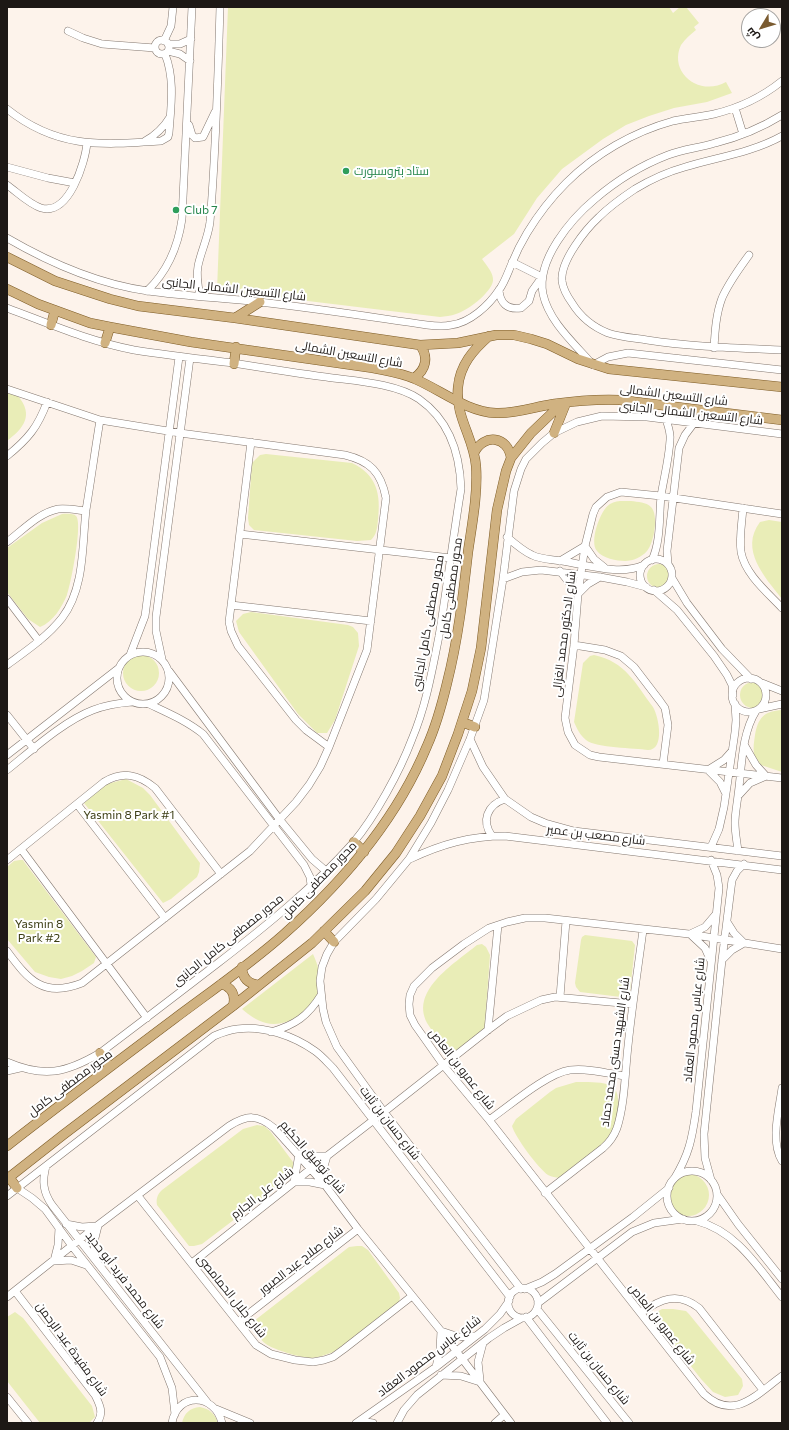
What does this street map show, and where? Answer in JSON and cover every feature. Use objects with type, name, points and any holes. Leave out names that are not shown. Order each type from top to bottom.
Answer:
[{"type":"main road","name":"شارع التسعين الشمالى","points":[[7,257],[55,281],[82,291],[138,306],[235,318],[420,345],[458,343],[489,336],[514,335],[531,338],[548,344],[593,365],[628,372],[782,387]]},
{"type":"main road","name":"شارع التسعين الشمالى","points":[[7,289],[38,304],[90,323],[110,328],[178,340],[373,368],[414,378],[480,410],[496,413],[526,410],[553,404],[593,399],[620,400],[782,420]]},
{"type":"main road","points":[[235,318],[260,302]]},
{"type":"main road","points":[[50,325],[55,310]]},
{"type":"main road","points":[[106,343],[110,328]]},
{"type":"main road","name":"محور مصطفى كامل","points":[[7,1146],[282,936],[349,870],[378,834],[410,783],[428,744],[441,705],[456,643],[464,589],[475,496],[476,474],[474,453],[464,426],[458,400],[458,384],[468,358],[474,348],[489,336]]},
{"type":"main road","points":[[414,378],[423,369],[425,363],[426,357],[424,350],[420,345]]},
{"type":"main road","points":[[234,364],[236,348]]},
{"type":"main road","points":[[554,433],[566,403]]},
{"type":"main road","points":[[17,1188],[8,1178],[233,1006],[312,943],[365,891],[384,870],[403,844],[442,776],[472,691],[481,648],[499,497],[506,471],[511,458],[531,434],[553,412],[566,403]]},
{"type":"main road","points":[[474,453],[480,444],[490,440],[495,440],[505,444],[511,458]]},
{"type":"main road","points":[[462,722],[475,727]]},
{"type":"main road","points":[[354,842],[364,852]]},
{"type":"main road","points":[[324,931],[334,942]]},
{"type":"main road","points":[[242,967],[242,972],[246,980],[250,983],[259,985]]},
{"type":"main road","points":[[221,984],[226,985],[233,992],[233,1006]]},
{"type":"main road","points":[[100,1053],[110,1067]]},
{"type":"street","points":[[7,109],[25,122],[44,132],[64,139],[87,143],[101,144],[161,141],[168,137],[171,78],[166,47],[174,7]]},
{"type":"street","points":[[147,291],[161,276],[167,266],[177,245],[180,232],[188,119],[192,7]]},
{"type":"street","points":[[200,296],[197,277],[198,266],[210,224],[217,108],[220,7]]},
{"type":"street","points":[[68,31],[102,44],[155,48],[160,54],[166,47],[180,44],[191,39]]},
{"type":"street","points":[[155,48],[156,43],[161,40],[166,47],[190,61]]},
{"type":"street","points":[[542,277],[535,286],[529,301],[521,308],[515,309],[505,305],[502,301],[499,290],[527,233],[552,198],[582,169],[598,156],[634,136],[673,121],[715,114],[735,108],[771,90],[782,81]]},
{"type":"street","points":[[188,119],[192,135],[195,138],[199,138],[205,134],[217,108]]},
{"type":"street","points":[[735,108],[743,134]]},
{"type":"street","points":[[782,115],[743,134],[715,144],[684,150],[668,155],[630,174],[609,188],[594,199],[564,233],[547,260],[542,277],[543,293],[548,309],[559,325],[593,365],[608,357],[628,353],[782,370]]},
{"type":"street","points":[[143,142],[156,134],[163,127],[170,116]]},
{"type":"street","points":[[163,127],[169,133]]},
{"type":"street","points":[[156,134],[161,141]]},
{"type":"street","points":[[782,136],[758,148],[684,167],[636,189],[612,206],[589,226],[567,260],[562,280],[564,289],[574,307],[590,324],[608,333],[669,343],[714,348],[782,350]]},
{"type":"street","points":[[7,185],[35,205],[42,208],[49,208],[61,203],[75,183],[84,163],[87,143]]},
{"type":"street","points":[[7,167],[48,178],[75,183]]},
{"type":"street","name":"شارع التسعين الشمالى الجانبى","points":[[7,238],[42,257],[67,268],[100,280],[147,291],[260,302],[438,326],[452,325],[466,320],[491,300],[499,290]]},
{"type":"street","points":[[714,348],[717,319],[723,298],[733,278],[749,255]]},
{"type":"street","points":[[512,262],[542,277]]},
{"type":"street","points":[[7,308],[77,336],[132,349],[234,364]]},
{"type":"street","points":[[130,655],[145,616],[179,356]]},
{"type":"street","points":[[190,358],[156,617],[158,645],[162,659],[168,671],[277,822],[304,865],[310,877],[311,885]]},
{"type":"street","name":"محور مصطفى كامل الجانبى","points":[[20,1068],[45,1072],[61,1070],[85,1062],[100,1053],[255,935],[311,885],[354,842],[376,810],[412,739],[425,701],[447,587],[460,489],[458,459],[454,444],[443,424],[438,417],[419,399],[390,387],[234,364]]},
{"type":"street","points":[[7,389],[100,420],[180,433],[345,455],[357,458],[368,464],[377,474],[383,485],[386,498],[369,643],[329,747],[320,767],[309,785],[250,851],[82,983],[70,988],[56,989],[43,986],[31,980],[21,970],[7,951]]},
{"type":"street","points":[[7,456],[28,438],[36,428],[47,402]]},
{"type":"street","name":"شارع التسعين الشمالى الجانبى","points":[[554,433],[577,422],[602,416],[636,416],[782,434]]},
{"type":"street","points":[[652,560],[657,538],[661,496],[670,439],[670,432],[666,419]]},
{"type":"street","points":[[7,665],[52,630],[63,617],[75,592],[80,570],[86,511],[100,420]]},
{"type":"street","points":[[654,590],[666,588],[671,582],[672,578],[672,572],[668,564],[666,551],[674,498],[679,448],[685,435],[694,424]]},
{"type":"street","points":[[334,942],[376,899],[409,859],[431,823],[448,790],[475,727],[484,700],[503,579],[514,491],[526,459],[554,433]]},
{"type":"street","points":[[251,442],[231,605],[230,626],[238,646],[296,720],[306,730],[329,747]]},
{"type":"street","name":"شارع الدكتور محمد الغزالى","points":[[782,514],[661,496],[621,492],[601,501],[593,514],[585,546],[578,594],[566,718],[568,732],[571,739],[581,750],[590,755],[782,778]]},
{"type":"street","points":[[743,508],[741,550],[743,559],[751,574],[782,608]]},
{"type":"street","points":[[7,542],[38,518],[57,509],[86,511]]},
{"type":"street","points":[[240,534],[451,558]]},
{"type":"street","points":[[508,537],[525,551],[542,559],[605,568],[630,569],[638,568],[652,560],[661,560],[668,564]]},
{"type":"street","points":[[560,561],[585,546],[594,559],[605,568]]},
{"type":"street","points":[[644,565],[641,576],[646,587]]},
{"type":"street","points":[[503,579],[532,570],[560,571],[627,582],[646,587],[654,590],[677,610],[714,656],[732,685],[736,720],[722,820],[711,847]]},
{"type":"street","points":[[560,571],[578,594],[588,584],[600,577]]},
{"type":"street","points":[[672,578],[687,603],[722,649],[751,679],[782,691]]},
{"type":"street","points":[[7,599],[39,640]]},
{"type":"street","points":[[231,605],[371,620]]},
{"type":"street","points":[[574,645],[605,650],[621,656],[634,667],[660,701],[665,708],[668,726],[663,764]]},
{"type":"street","points":[[132,702],[123,694],[118,683],[117,676],[119,668],[125,658],[138,652],[146,652],[155,654],[162,659]]},
{"type":"street","points":[[7,755],[119,668]]},
{"type":"street","points":[[148,704],[155,701],[166,692],[170,678],[168,671]]},
{"type":"street","points":[[733,695],[738,683],[746,679],[751,679]]},
{"type":"street","points":[[738,851],[735,825],[740,773],[749,724],[764,704],[766,698],[766,691],[760,683]]},
{"type":"street","points":[[7,770],[68,723],[80,716],[105,706],[132,702],[148,704],[182,719],[203,734],[277,822],[312,859],[326,871]]},
{"type":"street","points":[[735,704],[742,710],[749,712],[782,704]]},
{"type":"street","points":[[7,715],[34,749]]},
{"type":"street","name":"شارع مصعب بن عمير","points":[[470,739],[483,767],[505,799],[531,817],[558,828],[782,856]]},
{"type":"street","points":[[738,795],[750,783],[766,776],[756,765],[745,746]]},
{"type":"street","points":[[725,792],[716,777],[708,770],[724,760],[732,751]]},
{"type":"street","points":[[7,860],[104,782],[114,777],[130,776],[146,781],[155,788],[221,874]]},
{"type":"street","points":[[492,836],[487,830],[486,822],[488,814],[497,801],[505,799]]},
{"type":"street","points":[[77,804],[165,918]]},
{"type":"street","name":"شارع مصعب بن عمير","points":[[409,859],[449,843],[492,836],[518,837],[744,864],[782,870]]},
{"type":"street","points":[[21,849],[147,1018]]},
{"type":"street","name":"شارع عباس محمود العقاد","points":[[674,1179],[681,1168],[690,1147],[693,1134],[716,914],[718,882],[711,860]]},
{"type":"street","name":"شارع عباس محمود العقاد","points":[[711,1180],[706,1162],[704,1134],[722,960],[732,880],[737,871],[744,864]]},
{"type":"street","points":[[689,934],[705,927],[716,914]]},
{"type":"street","name":"شارع عمرو بن العاص","points":[[782,950],[689,934],[545,918],[516,920],[498,925],[481,933],[432,968],[414,986],[410,995],[409,1004],[412,1020],[444,1066],[489,1120],[691,1380],[711,1400],[721,1405],[740,1406],[782,1376]]},
{"type":"street","points":[[560,997],[566,921]]},
{"type":"street","points":[[722,960],[732,950],[744,943],[734,933],[727,922]]},
{"type":"street","points":[[488,1030],[498,925]]},
{"type":"street","name":"شارع الشهيد حسنى محمد حماد","points":[[545,1193],[611,1140],[614,1135],[619,1120],[632,1004],[643,930]]},
{"type":"street","points":[[689,934],[705,948],[711,960]]},
{"type":"street","name":"شارع حسان بن ثابت","points":[[334,942],[322,967],[320,981],[326,1022],[337,1047],[384,1112],[523,1289]]},
{"type":"street","points":[[271,1032],[295,1023],[305,1015],[321,995]]},
{"type":"street","name":"شارع على الجارم","points":[[192,1263],[507,1016],[548,998],[560,997],[632,1004]]},
{"type":"street","name":"شارع حسان بن ثابت","points":[[46,1166],[214,1036],[224,1031],[247,1028],[271,1032],[297,1041],[316,1052],[333,1068],[509,1299]]},
{"type":"street","points":[[7,1062],[20,1068]]},
{"type":"street","points":[[7,1071],[20,1068]]},
{"type":"street","points":[[489,1120],[543,1081],[557,1073],[576,1070],[625,1076]]},
{"type":"street","points":[[782,1088],[776,1138],[777,1150],[782,1160]]},
{"type":"street","name":"شارع توفيق الحكيم","points":[[7,1297],[98,1225],[229,1126],[248,1117],[257,1118],[266,1122],[280,1134],[325,1185],[358,1229],[481,1382],[511,1423]]},
{"type":"street","points":[[299,1154],[327,1156],[323,1170],[325,1185],[310,1182],[294,1182],[299,1154]]},
{"type":"street","points":[[7,1196],[46,1166]]},
{"type":"street","name":"شارع محمد فريد أبو حديد","points":[[46,1166],[43,1176],[44,1190],[47,1198],[206,1402],[216,1409]]},
{"type":"street","points":[[683,1220],[673,1212],[669,1206],[667,1200],[669,1188],[674,1179],[681,1174],[693,1172],[704,1175],[711,1180],[717,1193],[734,1219],[782,1279]]},
{"type":"street","name":"شارع محمد فريد أبو حديد","points":[[17,1188],[39,1203],[160,1357],[172,1388],[175,1414]]},
{"type":"street","points":[[607,1423],[524,1318],[514,1315],[510,1309],[509,1299],[512,1293],[548,1279],[633,1217],[669,1188]]},
{"type":"street","points":[[697,1221],[710,1214],[714,1208],[717,1193]]},
{"type":"street","name":"شارع جلال الحمامصى","points":[[138,1196],[256,1345],[262,1350],[271,1354],[295,1360],[313,1362],[324,1360],[338,1353],[412,1296]]},
{"type":"street","points":[[524,1318],[534,1313],[537,1306],[597,1258],[639,1228],[654,1223],[683,1220],[697,1221],[708,1224],[729,1236],[749,1257],[782,1297]]},
{"type":"street","points":[[66,1224],[82,1228],[98,1225],[94,1242],[95,1259]]},
{"type":"street","points":[[59,1228],[58,1245],[54,1261],[71,1260],[88,1265]]},
{"type":"street","name":"شارع صلاح عبد الصبور","points":[[238,1322],[358,1229]]},
{"type":"street","points":[[523,1289],[534,1293],[537,1306]]},
{"type":"street","name":"شارع مفيدة عبد الرحمن","points":[[15,1291],[95,1395],[99,1402],[101,1415],[97,1423]]},
{"type":"street","points":[[640,1313],[656,1303],[672,1298],[687,1300],[699,1308],[763,1390]]},
{"type":"street","name":"شارع عباس محمود العقاد","points":[[357,1423],[477,1336],[496,1319],[509,1299]]},
{"type":"street","name":"شارع حسان بن ثابت","points":[[537,1306],[629,1423]]},
{"type":"street","name":"شارع عباس محمود العقاد","points":[[397,1423],[404,1410],[417,1395],[441,1375],[504,1328],[524,1318]]},
{"type":"street","points":[[436,1367],[440,1350],[441,1331],[458,1337],[477,1336]]},
{"type":"street","points":[[481,1382],[478,1372],[478,1362],[483,1343]]},
{"type":"street","points":[[441,1375],[461,1376],[481,1382]]},
{"type":"street","points":[[7,1397],[28,1423]]},
{"type":"street","points":[[172,1423],[175,1414],[183,1404],[188,1401],[200,1400],[206,1402]]},
{"type":"street","points":[[216,1409],[222,1423]]},
{"type":"street","points":[[216,1409],[250,1423]]},
{"type":"street","points":[[496,1423],[504,1414]]},
{"type":"street","points":[[357,1423],[372,1423]]},
{"type":"green space","points":[[228,7],[669,7],[673,13],[680,7],[686,7],[699,23],[694,27],[696,30],[681,45],[678,55],[679,65],[683,73],[689,80],[706,86],[716,86],[726,82],[732,93],[707,102],[674,108],[626,125],[603,139],[562,169],[537,198],[514,234],[482,259],[493,278],[488,291],[472,305],[456,314],[440,317],[217,290]]},
{"type":"green space","points":[[7,393],[18,396],[23,403],[26,415],[22,426],[7,441]]},
{"type":"green space","points":[[266,454],[352,463],[367,473],[376,486],[379,502],[378,520],[373,538],[371,540],[357,541],[254,530],[249,525],[248,518],[252,463],[260,455]]},
{"type":"green space","points":[[620,501],[631,501],[647,504],[653,511],[655,516],[655,529],[650,547],[643,555],[631,560],[625,561],[610,559],[602,556],[597,551],[594,541],[599,519],[606,507],[610,504]]},
{"type":"green space","points":[[62,514],[75,515],[78,521],[77,541],[71,579],[67,595],[56,614],[49,622],[40,627],[28,619],[7,592],[7,548],[42,523]]},
{"type":"green space","points":[[769,520],[782,522],[782,599],[768,582],[753,553],[752,543],[754,532],[760,522]]},
{"type":"green space","points":[[659,564],[668,567],[671,576],[668,585],[659,588],[650,585],[647,576],[650,567]]},
{"type":"green space","points":[[251,612],[348,625],[353,627],[358,633],[359,646],[335,720],[327,733],[317,733],[298,714],[239,632],[236,621],[243,614]]},
{"type":"green space","points":[[138,655],[144,655],[154,660],[159,673],[154,686],[144,691],[138,691],[128,686],[123,676],[123,670],[128,660]]},
{"type":"green space","points":[[594,655],[605,658],[622,668],[635,682],[653,707],[659,725],[659,739],[657,745],[653,749],[648,750],[598,745],[586,740],[579,732],[574,722],[583,663],[590,656]]},
{"type":"green space","points":[[753,682],[762,686],[766,695],[762,704],[753,708],[744,704],[740,695],[744,686]]},
{"type":"green space","points":[[782,710],[782,772],[761,765],[754,754],[754,740],[756,729],[763,716],[771,712]]},
{"type":"green space","name":"Yasmin 8 Park #1","points":[[126,779],[143,788],[150,795],[200,863],[197,877],[171,899],[163,903],[84,803],[107,784]]},
{"type":"green space","name":"Yasmin 8 Park #2","points":[[23,860],[96,957],[94,963],[82,971],[61,979],[35,972],[7,939],[7,867],[14,861]]},
{"type":"green space","points":[[585,935],[632,941],[635,945],[630,992],[627,996],[621,997],[580,992],[576,987],[575,983],[581,940]]},
{"type":"green space","points":[[482,944],[486,947],[490,955],[484,1029],[454,1055],[439,1040],[429,1026],[424,1014],[424,1002],[428,990],[446,970],[477,945]]},
{"type":"green space","points":[[313,954],[319,972],[320,990],[317,998],[306,1011],[291,1020],[274,1024],[259,1021],[242,1009]]},
{"type":"green space","points":[[576,1082],[601,1083],[613,1087],[618,1098],[618,1114],[616,1123],[607,1142],[560,1178],[552,1177],[548,1175],[533,1159],[517,1137],[512,1126],[516,1119],[550,1092],[556,1088]]},
{"type":"green space","points":[[257,1125],[264,1126],[270,1131],[293,1162],[294,1168],[291,1174],[285,1181],[202,1244],[189,1246],[157,1205],[158,1195],[162,1190],[243,1129]]},
{"type":"green space","points":[[684,1174],[692,1174],[700,1177],[706,1183],[709,1195],[706,1207],[700,1213],[692,1216],[684,1216],[676,1213],[670,1207],[667,1199],[667,1191],[670,1183],[676,1177]]},
{"type":"green space","points":[[362,1246],[368,1250],[399,1293],[400,1298],[398,1304],[334,1352],[319,1357],[306,1358],[280,1351],[261,1340],[255,1331],[254,1321],[349,1247]]},
{"type":"green space","points":[[662,1309],[686,1311],[689,1314],[742,1379],[743,1386],[738,1395],[725,1397],[713,1392],[701,1379],[654,1319],[657,1312]]},
{"type":"green space","points":[[15,1312],[23,1318],[92,1406],[95,1417],[89,1423],[40,1423],[7,1381],[7,1317]]},
{"type":"green space","points":[[200,1407],[212,1412],[218,1423],[182,1423],[184,1416],[188,1412]]},
{"type":"place","name":"ستاد بتروسبورت","points":[[346,171]]},
{"type":"place","name":"Club 7","points":[[176,210]]}]
